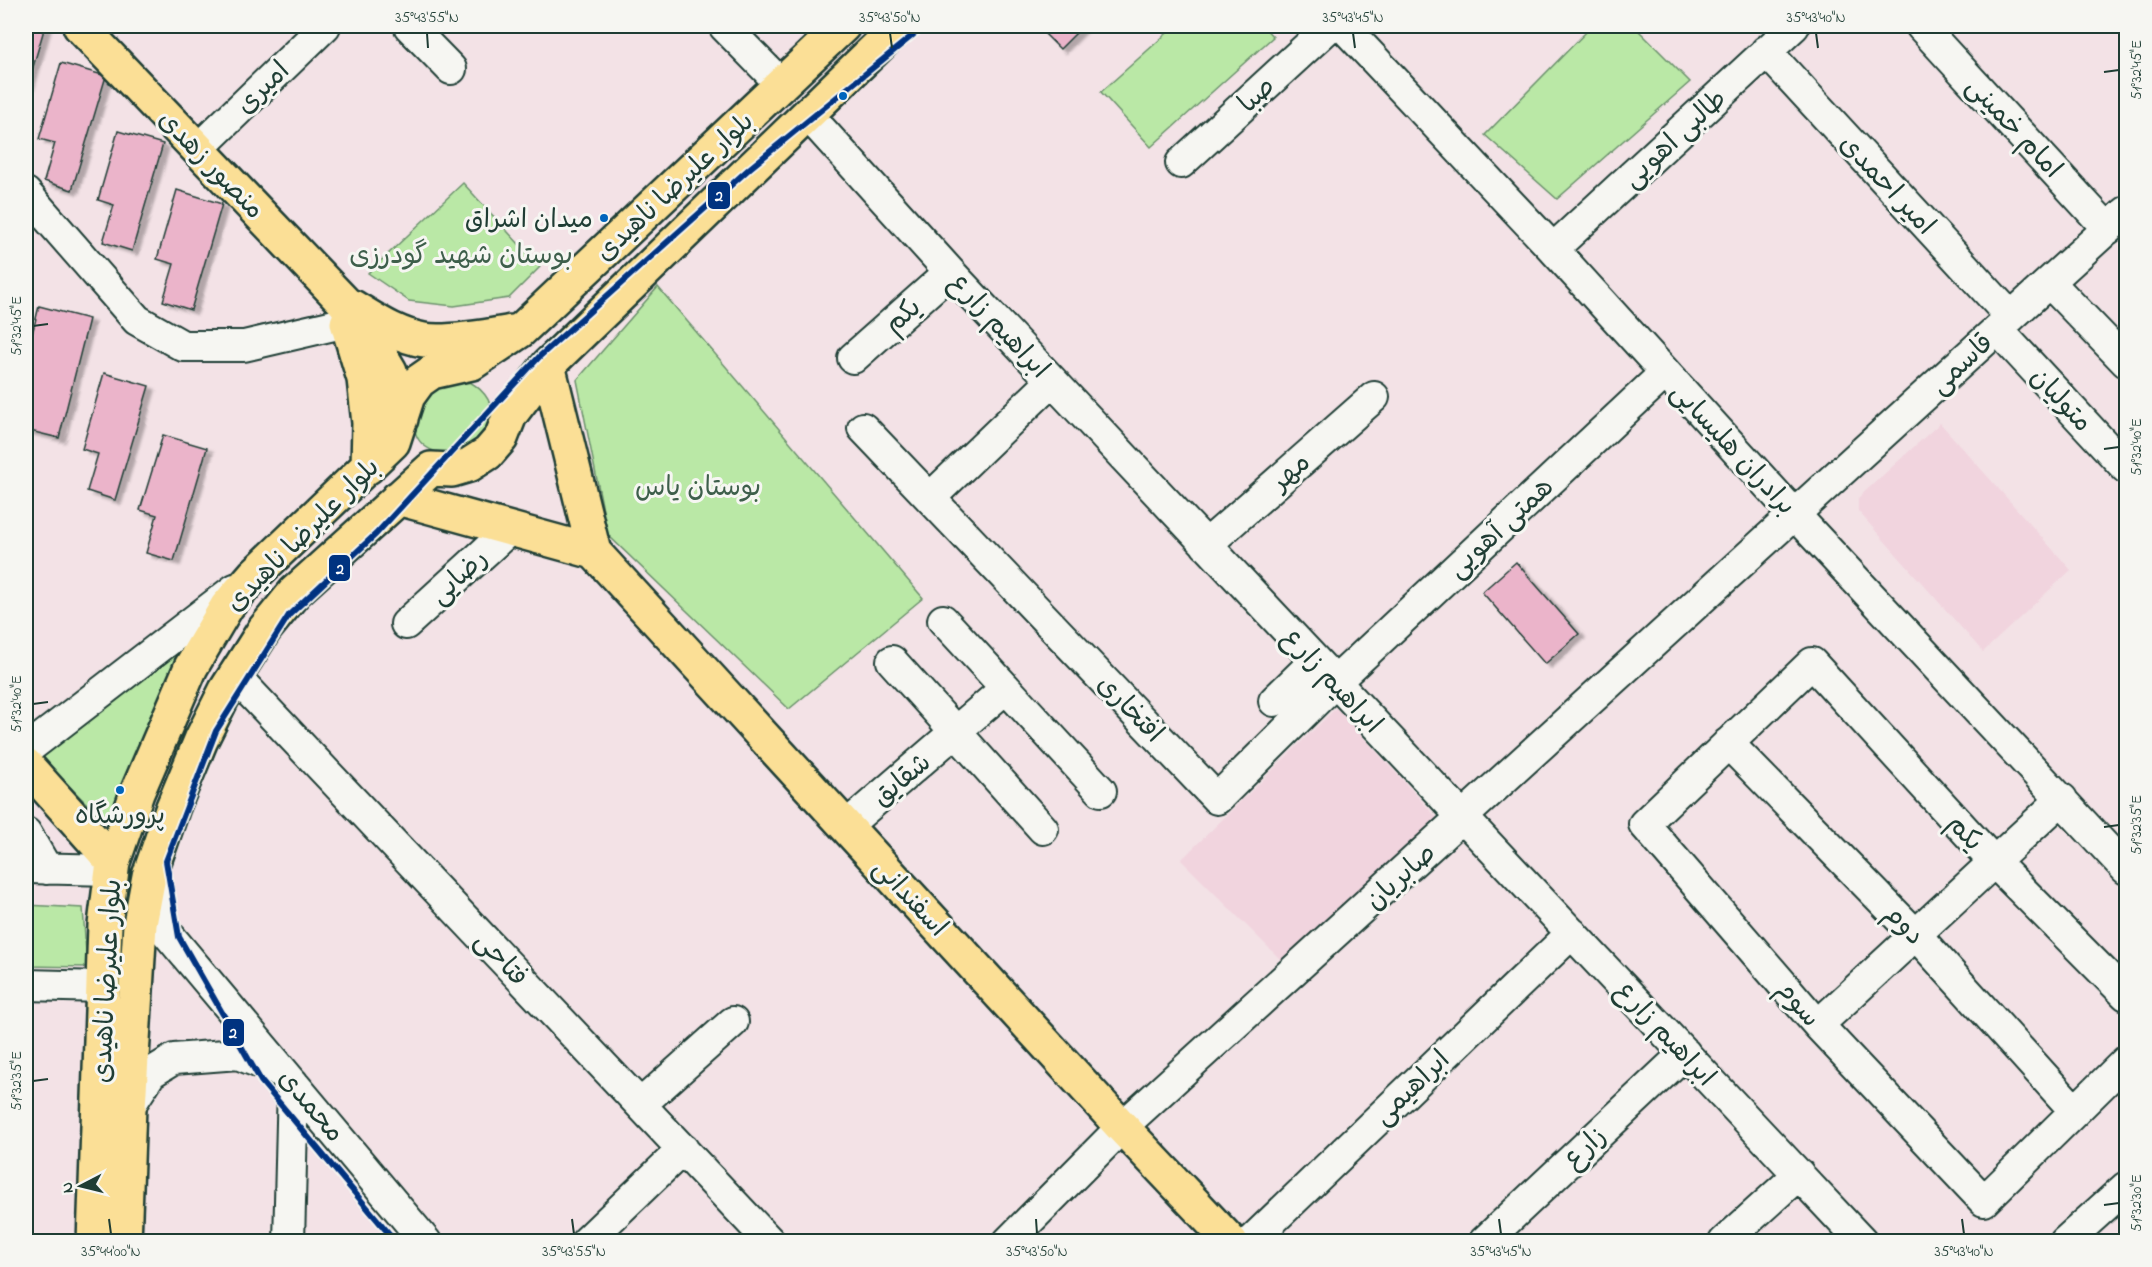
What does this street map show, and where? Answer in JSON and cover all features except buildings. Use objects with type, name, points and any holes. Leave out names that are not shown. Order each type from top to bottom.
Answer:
[{"type":"main road","name":"منصور زهدی","points":[[80,26],[198,149],[371,339],[390,371],[402,419]]},
{"type":"main road","name":"بلوار علیرضا ناهیدی","points":[[94,1242],[105,926],[113,866],[137,793],[191,667],[227,606],[254,575],[393,442],[408,396],[419,381],[432,372],[472,363],[520,331],[843,26]]},
{"type":"main road","name":"بلوار علیرضا ناهیدی","points":[[124,1242],[140,924],[149,876],[173,807],[196,751],[230,682],[264,630],[295,592],[431,469],[452,470],[469,465],[488,453],[501,438],[510,415],[548,365],[899,26]]},
{"type":"main road","points":[[759,107],[756,120],[758,131],[764,136],[784,137]]},
{"type":"main road","points":[[720,144],[730,145],[738,154],[742,171],[738,181]]},
{"type":"main road","name":"منصور زهدی","points":[[342,306],[389,329],[426,340],[464,339],[520,331]]},
{"type":"main road","points":[[342,306],[364,379],[369,423],[368,467]]},
{"type":"main road","points":[[398,498],[594,552],[548,365]]},
{"type":"main road","name":"اسفندانی","points":[[594,552],[1122,1127],[1231,1242]]},
{"type":"main road","points":[[191,667],[193,682],[198,690],[213,694],[230,682]]},
{"type":"main road","points":[[163,734],[173,725],[181,723],[188,726],[195,739],[196,751]]},
{"type":"main road","points":[[26,765],[113,866]]},
{"type":"street","name":"امیری","points":[[198,149],[325,26]]},
{"type":"street","points":[[409,26],[451,69]]},
{"type":"street","points":[[724,26],[782,85]]},
{"type":"street","name":"صبا","points":[[1181,163],[1330,26]]},
{"type":"street","name":"برادران هلیسایی","points":[[1343,26],[1553,249],[1796,515],[2127,869]]},
{"type":"street","name":"طالبی اهویی","points":[[1553,249],[1794,26]]},
{"type":"street","name":"امام خمینی","points":[[1921,26],[2117,221]]},
{"type":"street","name":"امیر احمدی","points":[[1766,51],[2004,323]]},
{"type":"street","name":"ابراهیم زارع","points":[[807,114],[950,272],[1206,546],[1862,1242]]},
{"type":"street","points":[[26,193],[137,320],[183,346],[244,346],[342,306]]},
{"type":"street","name":"قاسمی","points":[[1796,515],[2117,221]]},
{"type":"street","name":"یکم","points":[[853,358],[950,272]]},
{"type":"street","points":[[2049,282],[2127,362]]},
{"type":"street","name":"متولیان","points":[[2004,323],[2127,468]]},
{"type":"street","name":"همتی آهویی","points":[[1325,672],[1665,373]]},
{"type":"street","points":[[930,498],[1052,381]]},
{"type":"street","name":"مهر","points":[[1206,546],[1374,397]]},
{"type":"street","name":"افتخاری","points":[[864,428],[1217,799],[1325,672]]},
{"type":"street","name":"صابریان","points":[[1008,1242],[1122,1127],[1796,515]]},
{"type":"street","name":"رضایی","points":[[406,624],[510,529]]},
{"type":"street","points":[[26,750],[254,575]]},
{"type":"street","points":[[943,620],[1101,791]]},
{"type":"street","name":"شقایق","points":[[892,661],[1043,829]]},
{"type":"street","name":"یکم","points":[[1812,663],[1994,862],[2127,995]]},
{"type":"street","name":"سوم","points":[[1812,663],[1644,824],[1818,1025],[1984,1201],[2127,1061]]},
{"type":"street","points":[[1274,701],[1325,672]]},
{"type":"street","name":"فتاحی","points":[[230,682],[641,1104],[770,1242]]},
{"type":"street","name":"شقایق","points":[[846,826],[1006,688]]},
{"type":"street","name":"دوم","points":[[1728,743],[1916,935],[2075,1111]]},
{"type":"street","points":[[1818,1025],[2062,799]]},
{"type":"street","points":[[26,833],[36,868]]},
{"type":"street","points":[[26,848],[36,868]]},
{"type":"street","points":[[36,868],[113,866]]},
{"type":"street","name":"محمدی","points":[[149,876],[162,927],[426,1242]]},
{"type":"street","name":"ابراهیمی","points":[[1250,1242],[1572,933]]},
{"type":"street","points":[[26,984],[103,987]]},
{"type":"street","points":[[641,1104],[733,1022]]},
{"type":"street","name":"زارع","points":[[1484,1242],[1685,1053]]},
{"type":"street","points":[[129,1107],[152,1073],[174,1059],[238,1054],[289,1078],[289,1242]]},
{"type":"street","points":[[586,1242],[683,1149]]},
{"type":"street","points":[[1724,1242],[1799,1174]]},
{"type":"street","points":[[2083,1236],[2127,1187]]},
{"type":"shaded area","points":[[1940,423],[2071,570],[1983,652],[1858,511],[1858,498]]},
{"type":"shaded area","points":[[1336,708],[1440,821],[1286,965],[1181,860]]},
{"type":"green space","points":[[1175,26],[1263,26],[1273,37],[1151,147],[1101,92]]},
{"type":"green space","points":[[1592,26],[1634,26],[1690,82],[1557,199],[1485,135]]},
{"type":"green space","name":"بوستان شهید گودرزی","points":[[463,183],[540,267],[509,298],[454,306],[409,301],[368,273]]},
{"type":"green space","name":"بوستان یاس","points":[[658,287],[923,598],[789,709],[608,535],[577,380]]},
{"type":"green space","points":[[462,378],[480,389],[488,400],[492,413],[491,429],[462,456],[431,450],[420,441],[414,425],[416,411],[425,388]]},
{"type":"green space","points":[[189,642],[110,827],[43,760],[39,751]]},
{"type":"green space","points":[[26,905],[83,908],[87,967],[26,966]]},
{"type":"transit line","name":"2","points":[[396,1242],[261,1081],[179,937],[166,861],[216,731],[289,615],[376,534],[540,356],[750,168],[924,26]]},
{"type":"place","name":"میدان اشراق","points":[[604,218]]},
{"type":"place","name":"پرورشگاه","points":[[120,790]]}]
